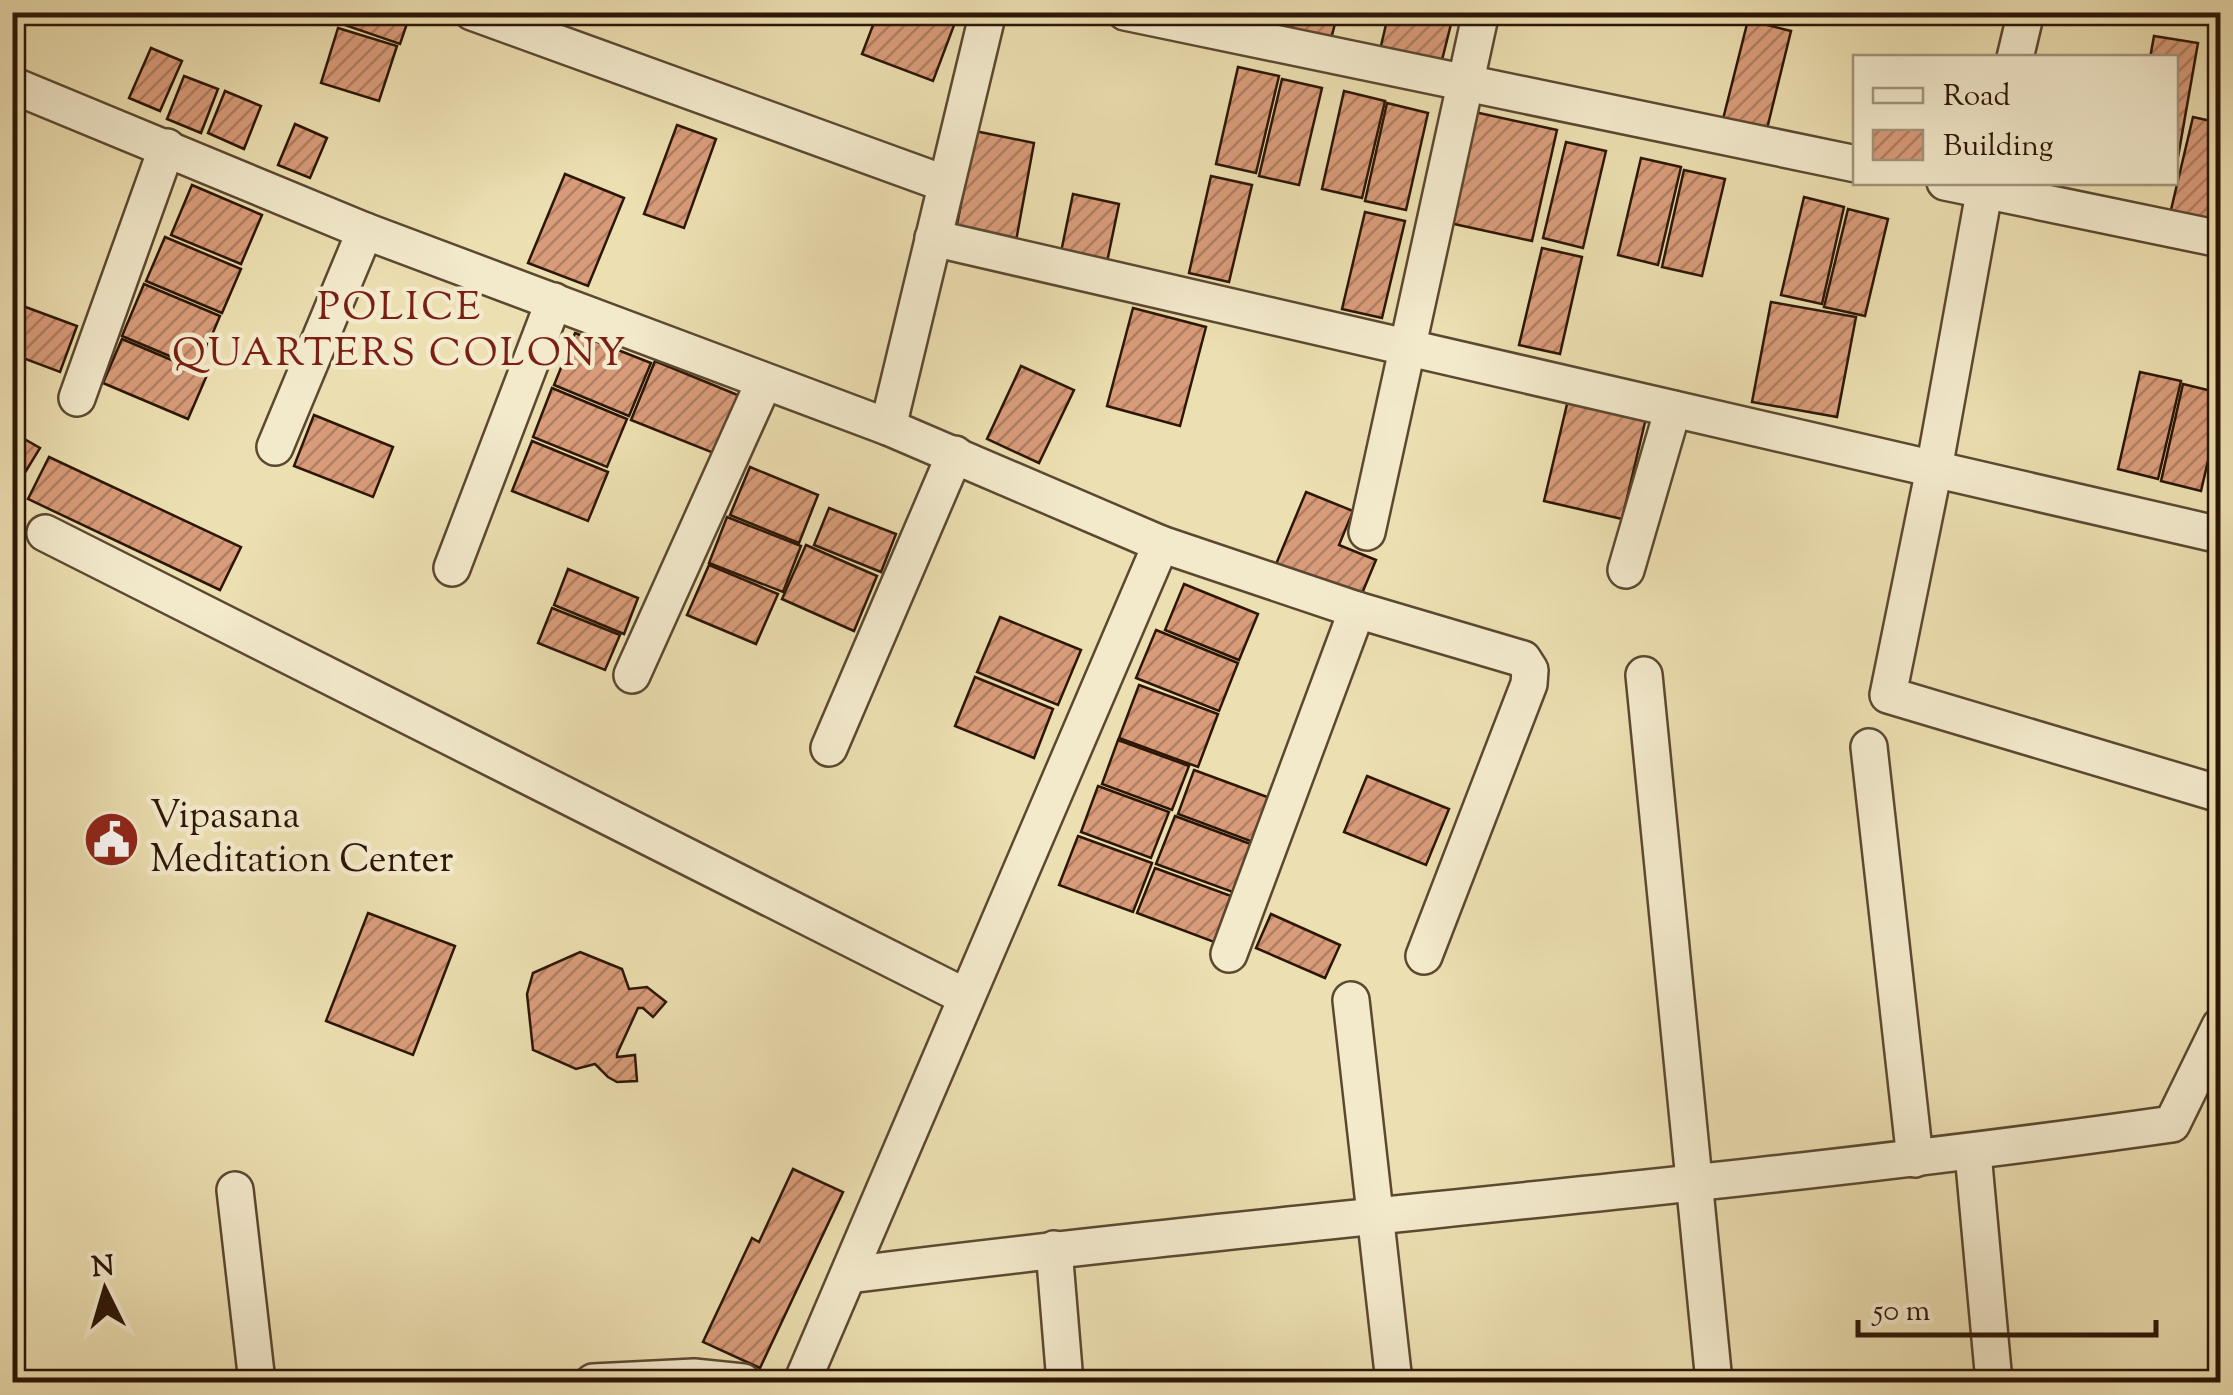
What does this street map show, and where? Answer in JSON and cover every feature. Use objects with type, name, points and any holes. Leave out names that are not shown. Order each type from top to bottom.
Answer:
[{"type":"street","points":[[472,12],[946,184]]},
{"type":"street","points":[[888,427],[988,12]]},
{"type":"street","points":[[1125,12],[1853,163]]},
{"type":"street","points":[[1367,532],[1481,12]]},
{"type":"street","points":[[2016,55],[2026,12]]},
{"type":"street","points":[[12,85],[365,231],[888,427],[1161,544],[1357,610],[1523,660],[1530,670],[1529,684],[1424,956]]},
{"type":"street","points":[[77,398],[167,147]]},
{"type":"street","points":[[2220,239],[1985,186],[1888,696],[2220,794]]},
{"type":"street","points":[[276,447],[365,231]]},
{"type":"street","points":[[932,238],[2220,535]]},
{"type":"street","points":[[452,568],[554,301]]},
{"type":"street","points":[[632,675],[764,382]]},
{"type":"street","points":[[1626,570],[1673,409]]},
{"type":"street","points":[[829,748],[955,454]]},
{"type":"street","points":[[45,533],[966,996]]},
{"type":"street","points":[[802,1382],[1161,544]]},
{"type":"street","points":[[1229,954],[1357,610]]},
{"type":"street","points":[[1644,674],[1714,1382]]},
{"type":"street","points":[[1869,747],[1915,1159]]},
{"type":"street","points":[[1352,1000],[1394,1382]]},
{"type":"street","points":[[849,1276],[1054,1249],[1973,1153],[2172,1124],[2220,1026]]},
{"type":"street","points":[[1973,1153],[1994,1382]]},
{"type":"street","points":[[235,1190],[256,1382]]},
{"type":"street","points":[[1054,1249],[1065,1382]]},
{"type":"street","points":[[593,1382],[694,1376],[743,1382]]},
{"type":"building","points":[[343,12],[411,12],[400,44],[339,23]]},
{"type":"building","points":[[878,12],[959,12],[933,81],[862,54]]},
{"type":"building","points":[[1249,12],[1291,12],[1287,31],[1247,22]]},
{"type":"building","points":[[1295,12],[1338,12],[1330,43],[1290,34]]},
{"type":"building","points":[[1389,12],[1454,12],[1440,68],[1379,54]]},
{"type":"building","points":[[1748,20],[1791,31],[1765,137],[1721,127]]},
{"type":"building","points":[[338,28],[397,46],[379,101],[321,83]]},
{"type":"building","points":[[2154,36],[2198,43],[2178,157],[2178,55],[2151,55]]},
{"type":"building","points":[[151,48],[182,61],[160,111],[129,98]]},
{"type":"building","points":[[1238,67],[1279,76],[1256,173],[1216,164]]},
{"type":"building","points":[[184,76],[218,89],[201,133],[167,119]]},
{"type":"building","points":[[1282,79],[1322,88],[1299,185],[1259,176]]},
{"type":"building","points":[[225,91],[261,106],[244,149],[208,133]]},
{"type":"building","points":[[1344,91],[1385,101],[1362,198],[1322,189]]},
{"type":"building","points":[[1387,103],[1428,113],[1406,210],[1365,201]]},
{"type":"building","points":[[1470,111],[1557,130],[1532,241],[1445,222]]},
{"type":"building","points":[[2193,117],[2220,123],[2220,181],[2210,223],[2170,214]]},
{"type":"building","points":[[295,124],[327,138],[310,178],[278,165]]},
{"type":"building","points":[[677,125],[716,139],[684,228],[644,214]]},
{"type":"building","points":[[975,131],[1034,143],[1016,241],[956,230]]},
{"type":"building","points":[[1566,142],[1606,151],[1583,248],[1543,238]]},
{"type":"building","points":[[1641,158],[1681,167],[1658,265],[1618,255]]},
{"type":"building","points":[[1684,170],[1725,179],[1702,276],[1662,267]]},
{"type":"building","points":[[565,174],[624,198],[588,286],[528,263]]},
{"type":"building","points":[[1211,176],[1252,185],[1229,282],[1189,273]]},
{"type":"building","points":[[192,185],[262,215],[241,264],[171,235]]},
{"type":"building","points":[[1073,194],[1119,204],[1106,267],[1060,257]]},
{"type":"building","points":[[1804,197],[1844,207],[1822,304],[1781,295]]},
{"type":"building","points":[[1848,209],[1888,219],[1865,316],[1824,307]]},
{"type":"building","points":[[1365,212],[1405,221],[1382,318],[1342,309]]},
{"type":"building","points":[[165,237],[241,269],[222,313],[146,281]]},
{"type":"building","points":[[1542,248],[1582,257],[1560,354],[1519,345]]},
{"type":"building","points":[[144,284],[220,316],[198,368],[122,336]]},
{"type":"building","points":[[12,302],[77,326],[60,372],[12,354]]},
{"type":"building","points":[[1771,302],[1856,317],[1837,417],[1752,402]]},
{"type":"building","points":[[1133,308],[1206,327],[1180,426],[1107,406]]},
{"type":"building","points":[[575,333],[651,363],[629,416],[554,385]]},
{"type":"building","points":[[122,339],[207,375],[188,419],[103,383]]},
{"type":"building","points":[[655,361],[740,396],[716,454],[631,420]]},
{"type":"building","points":[[1021,366],[1074,390],[1039,463],[987,439]]},
{"type":"building","points":[[2140,372],[2181,381],[2158,479],[2118,469]]},
{"type":"building","points":[[2183,384],[2220,393],[2220,409],[2201,491],[2161,481]]},
{"type":"building","points":[[552,388],[627,419],[607,467],[533,437]]},
{"type":"building","points":[[1568,400],[1646,418],[1622,519],[1544,501]]},
{"type":"building","points":[[314,415],[393,447],[373,497],[294,466]]},
{"type":"building","points":[[12,432],[40,448],[18,484],[12,481]]},
{"type":"building","points":[[532,441],[608,472],[588,521],[512,491]]},
{"type":"building","points":[[49,457],[241,547],[220,590],[28,499]]},
{"type":"building","points":[[750,467],[818,495],[799,543],[730,515]]},
{"type":"building","points":[[1306,492],[1353,511],[1339,545],[1376,560],[1358,603],[1274,569]]},
{"type":"building","points":[[829,508],[896,534],[881,572],[814,545]]},
{"type":"building","points":[[727,517],[801,546],[783,592],[709,563]]},
{"type":"building","points":[[806,545],[877,576],[854,631],[782,599]]},
{"type":"building","points":[[709,565],[778,594],[756,644],[687,615]]},
{"type":"building","points":[[568,569],[638,598],[624,634],[554,605]]},
{"type":"building","points":[[1184,584],[1258,614],[1239,660],[1165,630]]},
{"type":"building","points":[[552,608],[620,635],[605,670],[538,643]]},
{"type":"building","points":[[1000,617],[1081,650],[1058,705],[977,672]]},
{"type":"building","points":[[1156,630],[1238,663],[1219,711],[1136,678]]},
{"type":"building","points":[[975,677],[1053,709],[1034,758],[955,726]]},
{"type":"building","points":[[1139,685],[1218,714],[1198,767],[1119,738]]},
{"type":"building","points":[[1118,740],[1189,766],[1172,810],[1102,784]]},
{"type":"building","points":[[1194,770],[1270,798],[1253,842],[1178,814]]},
{"type":"building","points":[[1367,776],[1449,809],[1426,865],[1344,832]]},
{"type":"building","points":[[1098,786],[1169,812],[1151,858],[1081,832]]},
{"type":"building","points":[[1175,816],[1256,846],[1238,894],[1156,864]]},
{"type":"building","points":[[1078,836],[1152,863],[1133,912],[1059,885]]},
{"type":"building","points":[[1155,868],[1231,896],[1214,942],[1137,913]]},
{"type":"building","points":[[368,913],[455,946],[413,1055],[326,1021]]},
{"type":"building","points":[[1271,914],[1340,945],[1325,978],[1256,948]]},
{"type":"building","points":[[580,952],[622,969],[629,989],[647,987],[666,1002],[653,1017],[638,1008],[617,1054],[635,1055],[637,1081],[617,1082],[595,1064],[576,1069],[533,1050],[527,994],[533,973]]},
{"type":"building","points":[[793,1169],[843,1192],[760,1368],[703,1342],[752,1238],[759,1242]]},
{"type":"place","name":"Vipasana Meditation Center","points":[[111,840]]},
{"type":"district","name":"POLICE QUARTERS COLONY","points":[[400,332]]}]
